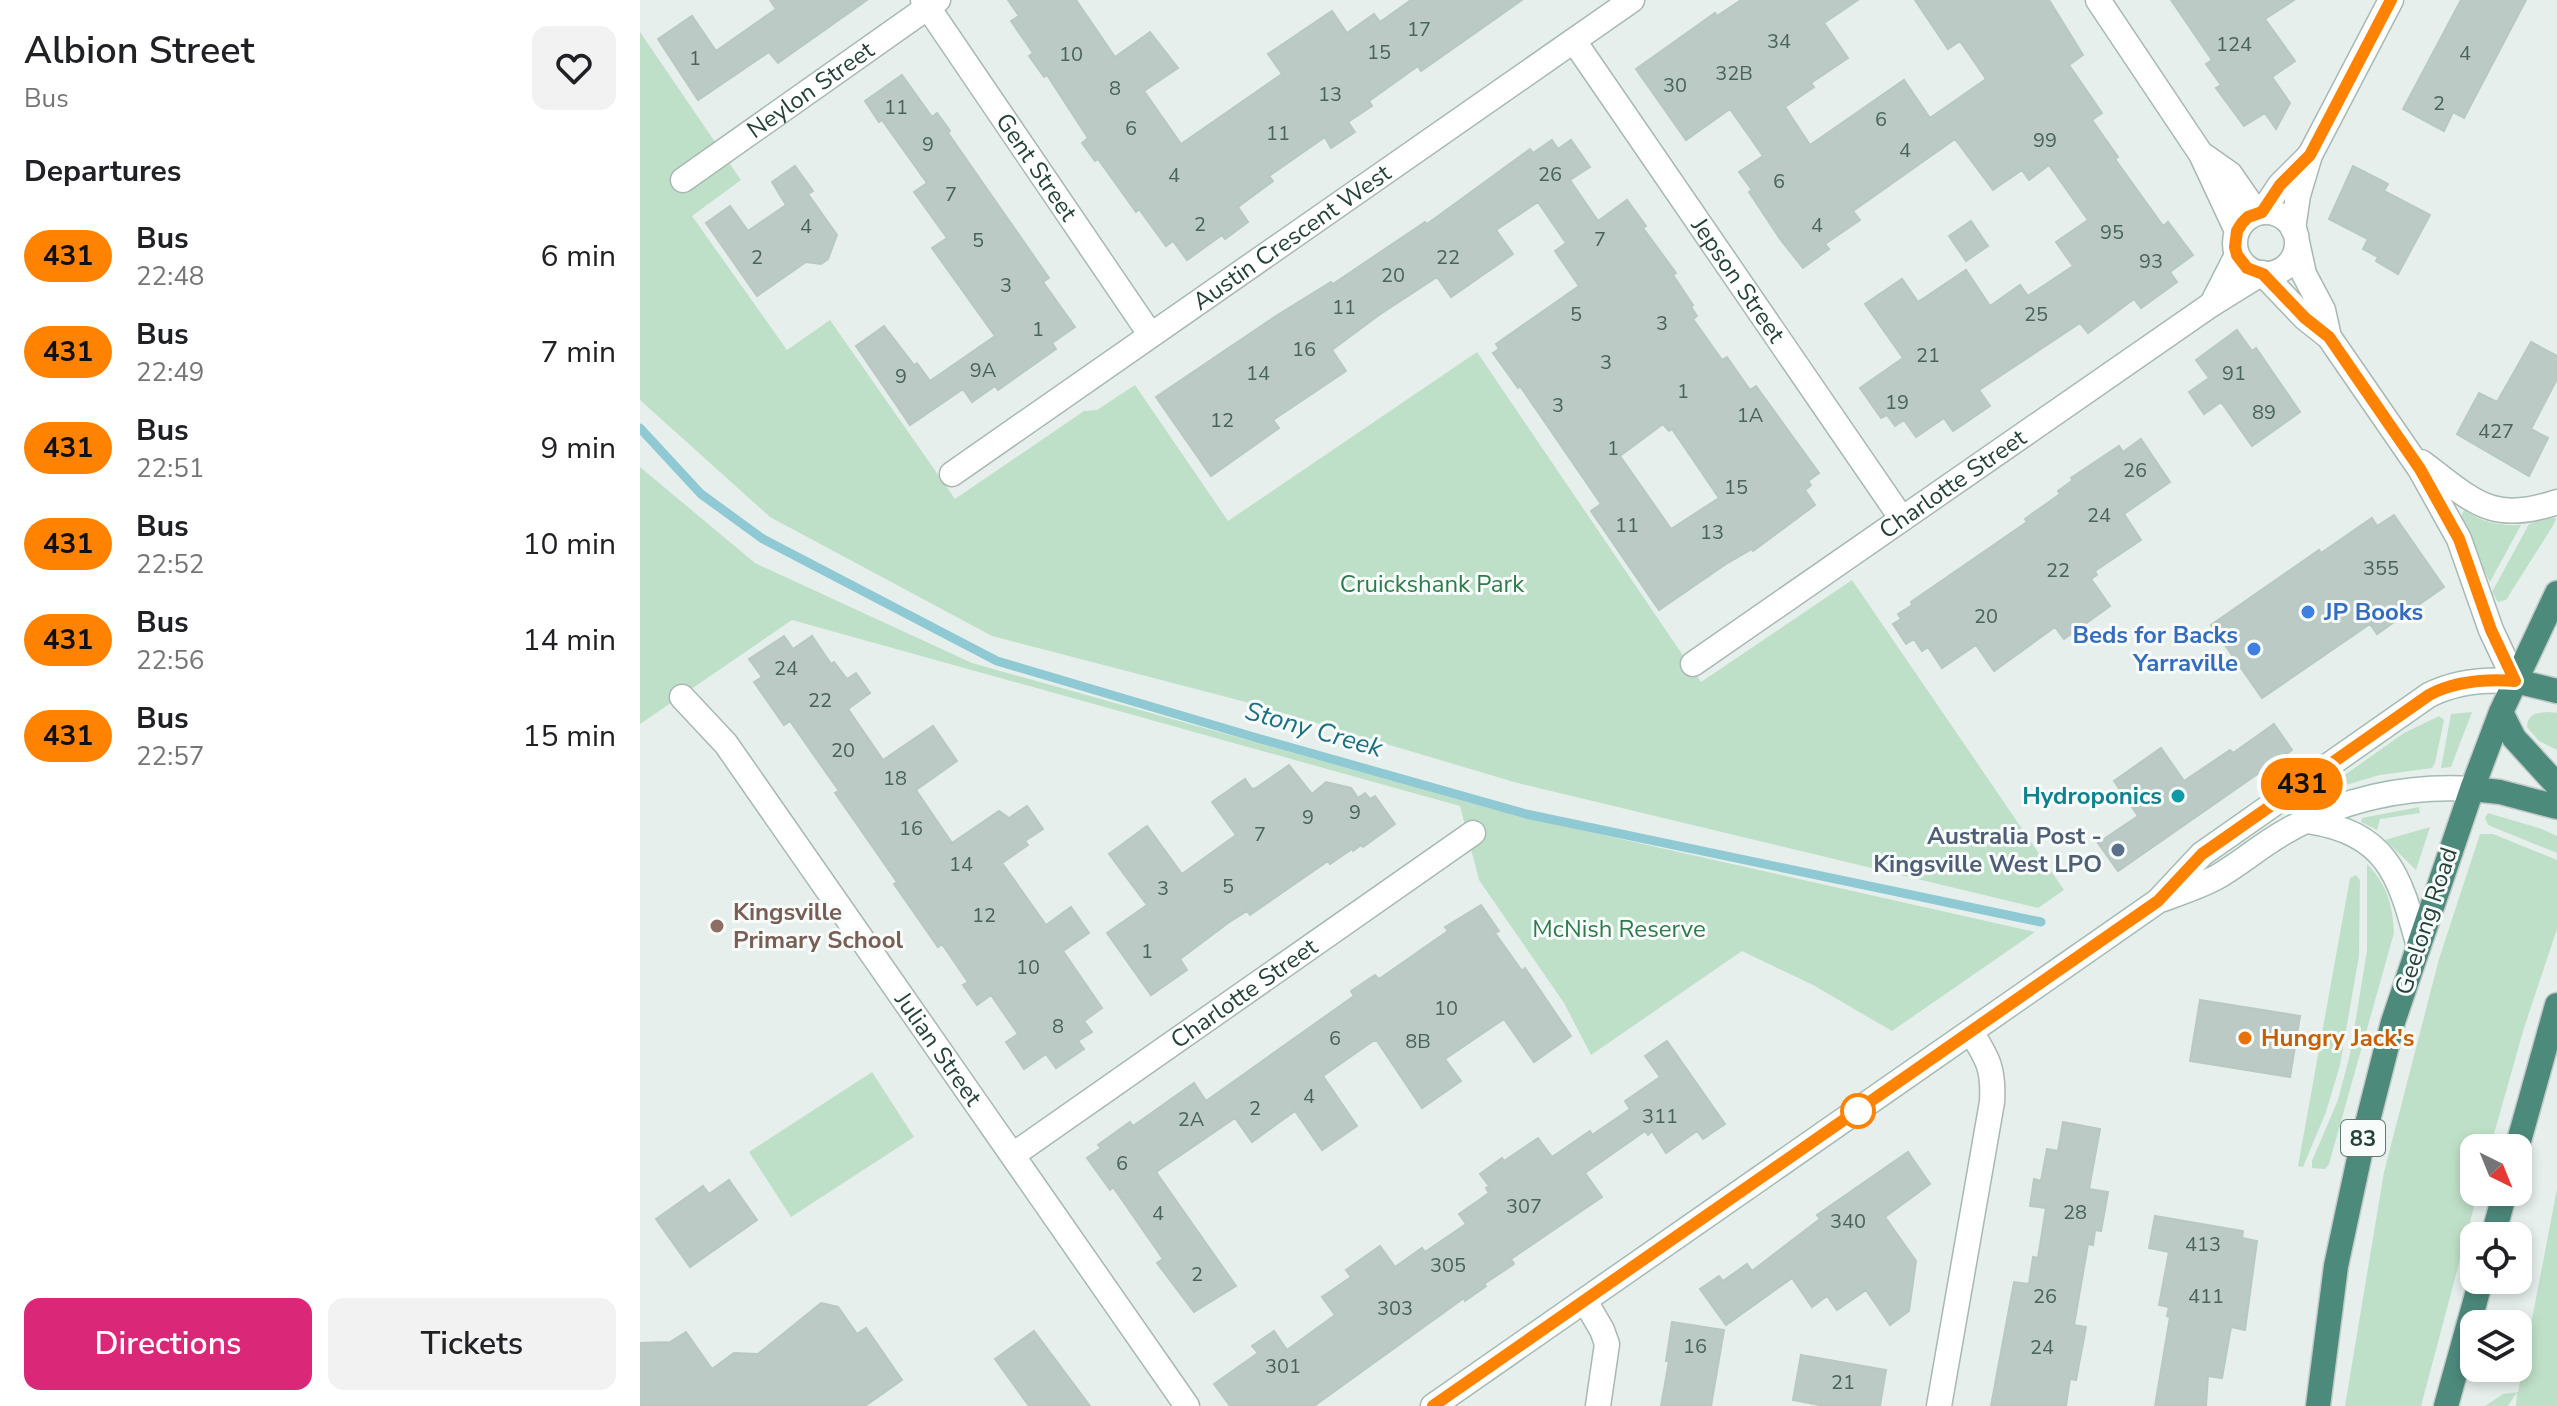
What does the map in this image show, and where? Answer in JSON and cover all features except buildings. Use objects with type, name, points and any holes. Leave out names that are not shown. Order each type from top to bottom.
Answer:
[{"type":"highway","name":"Geelong Road","points":[[2318,1406],[2336,1266],[2393,1022],[2501,712],[2557,593]]},
{"type":"highway","points":[[2515,681],[2557,691]]},
{"type":"highway","points":[[2501,712],[2514,738],[2557,785]]},
{"type":"highway","points":[[2472,789],[2500,792],[2557,807]]},
{"type":"highway","points":[[2521,1134],[2556,1011]]},
{"type":"highway","points":[[2446,1406],[2477,1294]]},
{"type":"street","name":"Austin Crescent West","points":[[952,474],[1632,0]]},
{"type":"street","points":[[1433,1406],[2158,901],[2202,854],[2429,695],[2477,681],[2515,681],[2491,630],[2459,539],[2410,454],[2329,337],[2305,318],[2262,274],[2247,268],[2201,154],[2098,0]]},
{"type":"street","points":[[2262,274],[2283,268],[2290,261],[2298,195],[2310,155],[2391,0]]},
{"type":"street","name":"Neylon Street","points":[[683,180],[930,2]]},
{"type":"street","name":"Gent Street","points":[[930,2],[1150,334]]},
{"type":"street","name":"Jepson Street","points":[[1574,41],[1902,519]]},
{"type":"street","points":[[2201,154],[2230,174],[2260,212]]},
{"type":"street","points":[[2260,212],[2280,185],[2310,155]]},
{"type":"street","points":[[2237,243],[2248,217],[2260,212],[2281,215],[2295,235],[2304,274],[2323,310],[2329,337]]},
{"type":"street","name":"Charlotte Street","points":[[2212,304],[2237,243]]},
{"type":"street","name":"Charlotte Street","points":[[1693,664],[2212,304],[2262,274]]},
{"type":"street","points":[[2410,454],[2471,498],[2495,510],[2526,512],[2557,502]]},
{"type":"street","name":"Julian Street","points":[[682,697],[726,744],[1187,1406]]},
{"type":"street","points":[[2158,901],[2210,881],[2282,833],[2359,800],[2419,789],[2472,789]]},
{"type":"street","points":[[2307,821],[2328,825],[2352,835],[2380,854],[2400,882],[2418,943]]},
{"type":"street","name":"Charlotte Street","points":[[1013,1155],[1473,833]]},
{"type":"street","points":[[1939,1406],[1992,1102],[1990,1062],[1971,1032]]},
{"type":"street","points":[[1585,1301],[1607,1344],[1598,1406]]},
{"type":"green space","name":"Cruickshank Park","points":[[640,32],[741,180],[692,216],[787,350],[830,320],[955,499],[1084,411],[1097,410],[1135,385],[1228,521],[1477,352],[1701,682],[1852,580],[2064,890],[2038,908],[1514,782],[1242,701],[992,636],[770,517],[640,400]]},
{"type":"green space","name":"McNish Reserve","points":[[640,467],[755,563],[972,663],[1518,816],[2035,932],[1892,1031],[1813,985],[1742,951],[1591,1055],[1564,1003],[1479,880],[1460,806],[792,620],[640,724]]},
{"type":"green space","points":[[2464,510],[2491,522],[2521,525],[2490,582],[2459,521]]},
{"type":"green space","points":[[2553,517],[2556,519],[2554,524],[2506,600],[2498,602],[2492,592],[2529,524]]},
{"type":"green space","points":[[2472,712],[2451,767],[2441,768],[2451,714]]},
{"type":"green space","points":[[2557,713],[2557,750],[2539,741],[2527,727],[2534,715]]},
{"type":"green space","points":[[2439,716],[2444,720],[2432,768],[2380,775],[2342,786],[2339,779],[2404,733]]},
{"type":"green space","points":[[2419,807],[2420,813],[2380,819],[2377,830],[2361,822],[2362,818]]},
{"type":"green space","points":[[2488,813],[2557,836],[2557,853],[2488,825],[2485,818]]},
{"type":"green space","points":[[2430,827],[2416,870],[2385,840]]},
{"type":"green space","points":[[2480,834],[2493,834],[2557,860],[2557,929],[2524,1028],[2494,1134],[2460,1134],[2460,1206],[2474,1206],[2470,1222],[2460,1222],[2460,1260],[2421,1406],[2345,1406],[2384,1172],[2439,959]]},
{"type":"green space","points":[[2367,864],[2380,879],[2388,896],[2394,933],[2329,1164],[2325,1169],[2312,1168],[2312,1161],[2338,1100],[2350,1054],[2367,951]]},
{"type":"green space","points":[[2356,875],[2360,880],[2359,956],[2340,1065],[2326,1112],[2303,1167],[2298,1166],[2350,878]]},
{"type":"green space","points":[[872,1072],[914,1137],[791,1217],[749,1152]]},
{"type":"green space","points":[[2557,1189],[2557,1406],[2516,1406],[2520,1382],[2532,1382],[2532,1319]]},
{"type":"green space","points":[[2517,1392],[2508,1406],[2485,1406],[2503,1394]]},
{"type":"waterway","name":"Stony Creek","points":[[640,428],[701,494],[763,539],[997,661],[1526,814],[2041,922]]},
{"type":"bus line","name":"431","points":[[1433,1406],[2158,901],[2202,854],[2429,695],[2477,681],[2515,681],[2491,630],[2469,560],[2420,469],[2329,337],[2305,318],[2263,274],[2247,268],[2235,247],[2237,231],[2242,223],[2262,212],[2280,185],[2310,155],[2391,0]]},
{"type":"place","name":"JP Books","points":[[2308,612]]},
{"type":"place","name":"Beds for Backs Yarraville","points":[[2254,649]]},
{"type":"place","name":"Hydroponics","points":[[2178,796]]},
{"type":"place","name":"Australia Post - Kingsville West LPO","points":[[2118,850]]},
{"type":"place","name":"Kingsville Primary School","points":[[717,926]]},
{"type":"place","name":"Hungry Jack's","points":[[2245,1038]]}]
